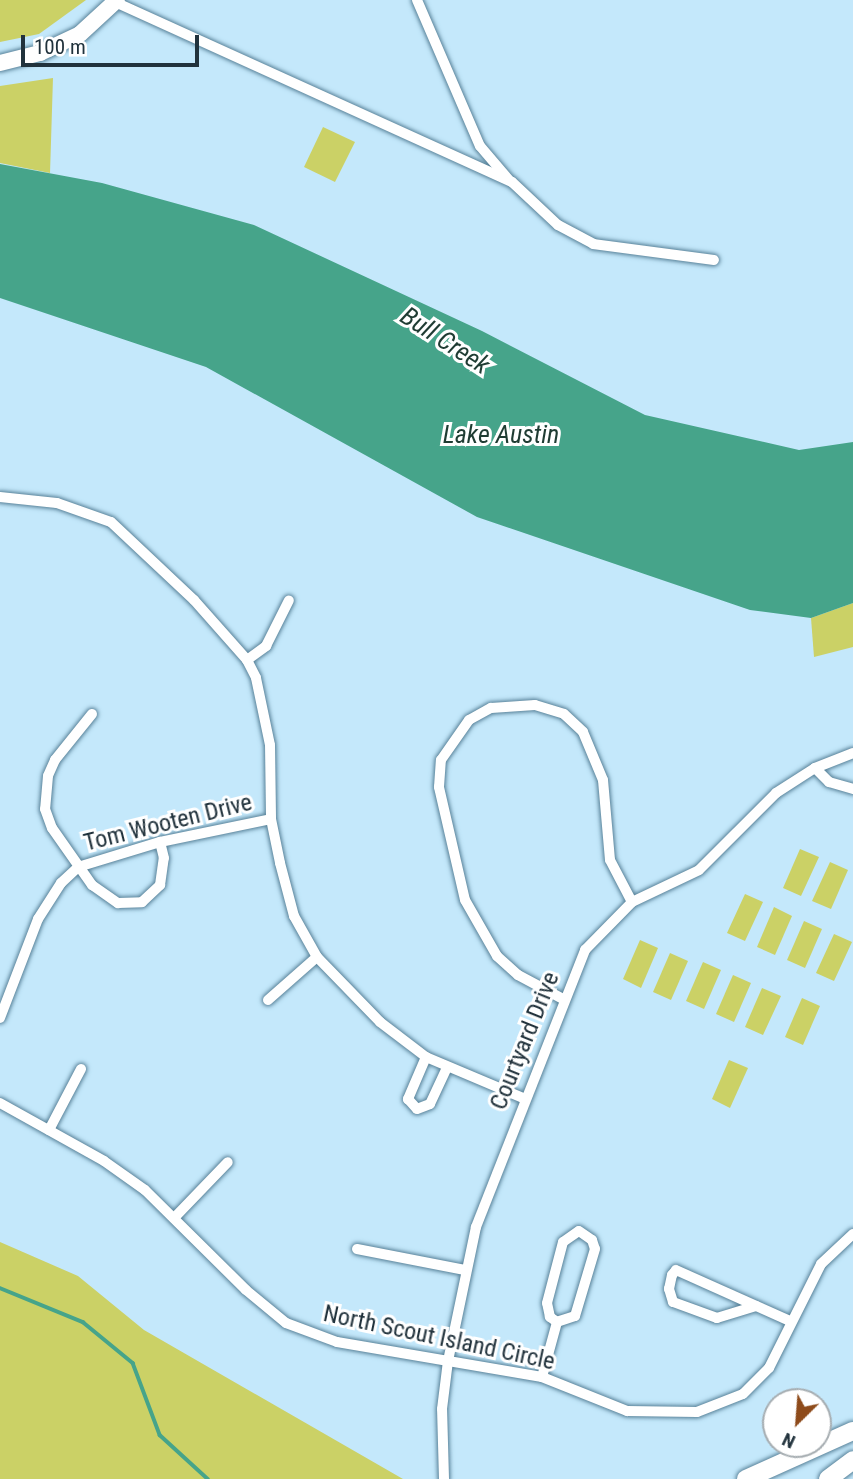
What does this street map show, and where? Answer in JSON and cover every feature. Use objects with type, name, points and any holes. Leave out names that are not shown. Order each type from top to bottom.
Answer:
[{"type":"highway","points":[[746,1479],[853,1432]]},
{"type":"highway","points":[[828,1479],[853,1460]]},
{"type":"main road","points":[[0,63],[40,53],[80,34],[116,1]]},
{"type":"street","points":[[417,0],[456,98],[480,146],[512,182],[558,225],[593,244],[714,260]]},
{"type":"street","points":[[116,1],[512,182]]},
{"type":"street","points":[[0,497],[57,503],[111,522],[194,600],[247,660],[256,678],[270,744],[271,819],[294,916],[317,957],[380,1022],[426,1057],[523,1098]]},
{"type":"street","points":[[247,660],[266,646],[289,600]]},
{"type":"street","points":[[562,999],[518,975],[497,956],[465,900],[439,787],[441,760],[469,720],[491,708],[535,705],[564,714],[583,732],[603,780],[610,860],[632,902]]},
{"type":"street","points":[[92,714],[55,760],[45,792],[52,828],[92,885],[118,903],[142,902],[160,885],[164,858],[160,842]]},
{"type":"street","name":"Courtyard Drive","points":[[444,1479],[442,1409],[465,1270],[523,1098],[562,999],[585,950],[632,902],[699,870],[776,793],[815,768],[853,753]]},
{"type":"street","points":[[815,768],[829,782],[853,789]]},
{"type":"street","name":"Tom Wooten Drive","points":[[0,1018],[38,919],[61,883],[78,867],[160,842],[271,819]]},
{"type":"street","points":[[268,1000],[317,957]]},
{"type":"street","points":[[426,1057],[408,1099],[417,1110],[430,1104],[447,1068]]},
{"type":"street","points":[[49,1130],[80,1069]]},
{"type":"street","name":"North Scout Island Circle","points":[[0,1103],[104,1161],[175,1217],[246,1290],[286,1323],[337,1342],[542,1377],[626,1412],[697,1412],[743,1394],[757,1382],[821,1264],[853,1234]]},
{"type":"street","points":[[175,1217],[228,1162]]},
{"type":"street","points":[[579,1231],[592,1240],[595,1250],[575,1316],[557,1322],[550,1317],[547,1303],[563,1242],[579,1231]]},
{"type":"street","points":[[357,1249],[465,1270]]},
{"type":"street","points":[[757,1306],[717,1318],[673,1302],[668,1289],[672,1275],[677,1270],[757,1306],[790,1321]]},
{"type":"street","points":[[542,1377],[557,1322]]},
{"type":"shaded area","points":[[0,0],[86,0],[39,34],[0,42]]},
{"type":"shaded area","points":[[53,78],[50,173],[0,163],[0,86]]},
{"type":"shaded area","points":[[323,127],[355,142],[335,182],[304,167]]},
{"type":"shaded area","points":[[853,603],[853,647],[814,657],[811,618]]},
{"type":"shaded area","points":[[800,849],[819,857],[801,896],[783,888]]},
{"type":"shaded area","points":[[830,862],[848,870],[831,909],[812,901]]},
{"type":"shaded area","points":[[745,894],[763,902],[745,941],[727,933]]},
{"type":"shaded area","points":[[774,907],[792,916],[775,955],[757,947]]},
{"type":"shaded area","points":[[804,921],[822,929],[805,968],[787,960]]},
{"type":"shaded area","points":[[834,934],[852,942],[834,981],[816,973]]},
{"type":"shaded area","points":[[640,940],[658,948],[641,988],[623,979]]},
{"type":"shaded area","points":[[670,953],[688,961],[671,1000],[653,992]]},
{"type":"shaded area","points":[[703,962],[721,970],[704,1009],[686,1001]]},
{"type":"shaded area","points":[[733,975],[751,983],[734,1022],[716,1014]]},
{"type":"shaded area","points":[[762,988],[781,996],[763,1035],[745,1027]]},
{"type":"shaded area","points":[[802,998],[820,1006],[803,1045],[785,1037]]},
{"type":"shaded area","points":[[729,1060],[748,1068],[730,1108],[712,1099]]},
{"type":"shaded area","points":[[0,1242],[78,1276],[144,1330],[403,1479],[0,1479]]},
{"type":"water","name":"Lake Austin","points":[[0,164],[102,183],[254,225],[482,331],[645,415],[799,450],[853,442],[853,603],[811,618],[750,610],[477,517],[206,367],[0,298]]},
{"type":"waterway","points":[[0,1288],[83,1322],[133,1363],[160,1435],[208,1479]]},
{"type":"water label","name":"Bull Creek","points":[[445,341]]}]
